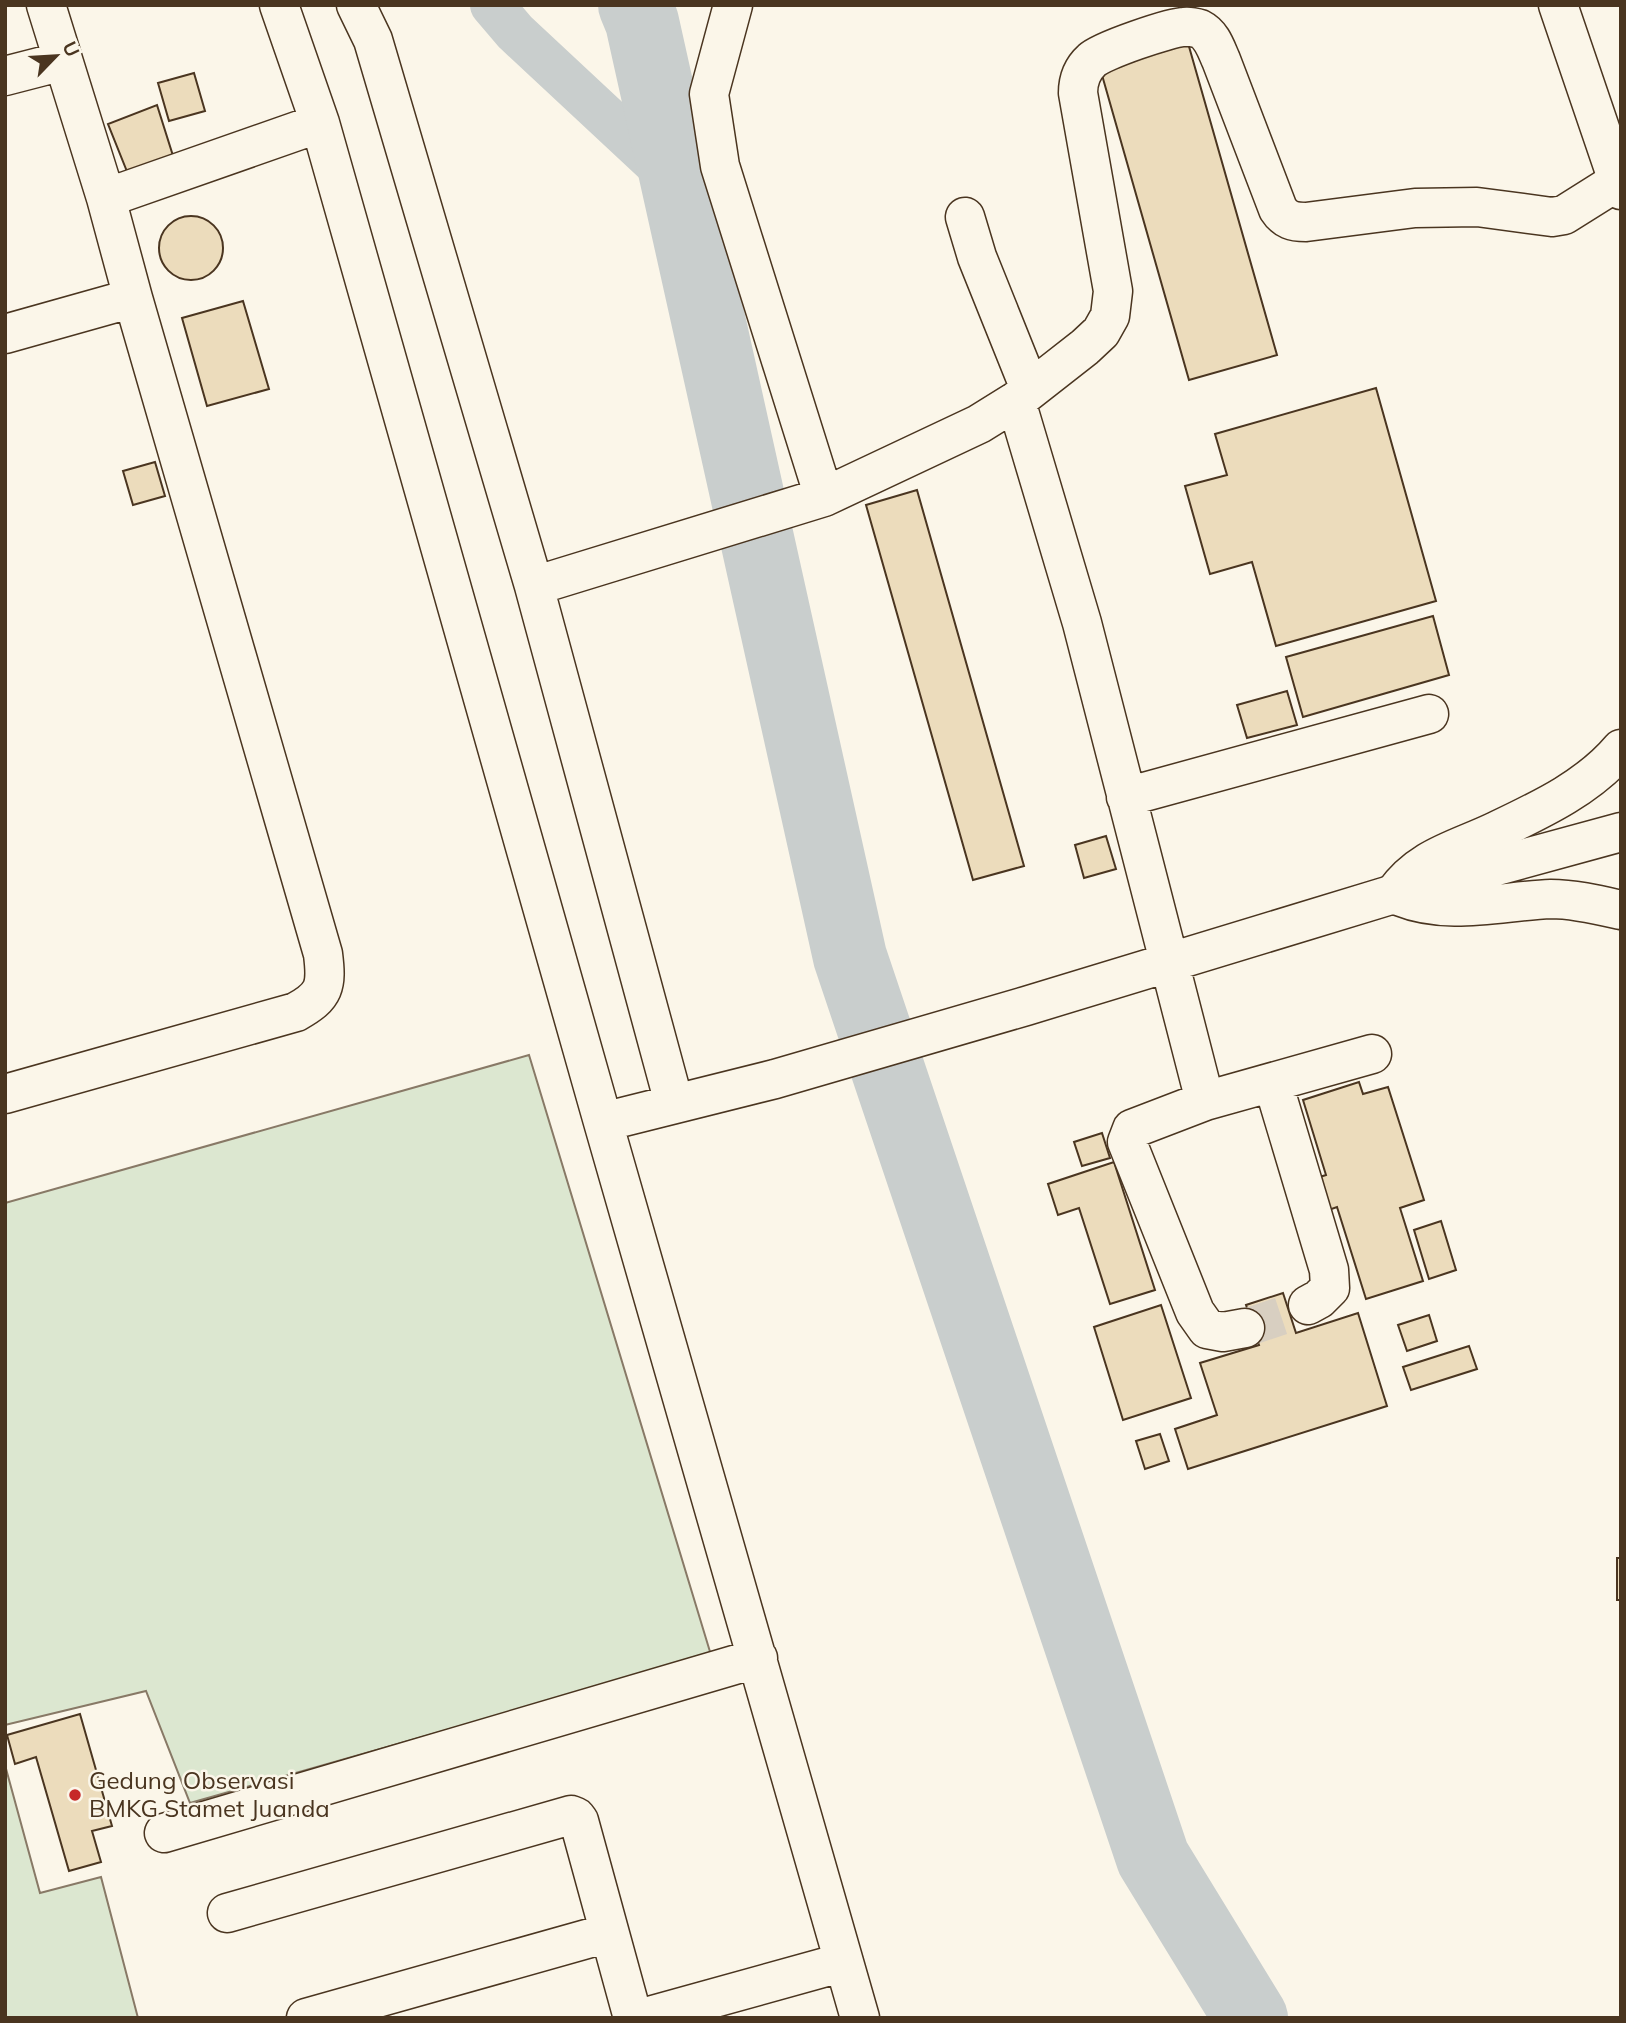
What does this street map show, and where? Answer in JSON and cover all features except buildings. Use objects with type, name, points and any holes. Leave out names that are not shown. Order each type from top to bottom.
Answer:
[{"type":"main road","points":[[5,1094],[296,1012],[313,1003],[323,989],[326,975],[323,954],[106,198],[46,5]]},
{"type":"main road","points":[[279,5],[320,123],[860,2018]]},
{"type":"main road","points":[[356,5],[373,40],[534,586],[674,1102]]},
{"type":"main road","points":[[733,5],[709,94],[714,135],[720,166],[815,500]]},
{"type":"main road","points":[[534,586],[815,500],[979,425],[1085,347],[1101,332],[1110,316],[1113,291],[1077,93],[1082,72],[1093,58],[1112,49],[1184,27],[1200,29],[1211,38],[1278,209],[1290,220],[1306,222],[1415,208],[1477,207],[1552,217],[1564,215],[1619,185],[1558,5]]},
{"type":"main road","points":[[5,76],[63,61]]},
{"type":"main road","points":[[106,198],[320,123]]},
{"type":"main road","points":[[965,217],[1023,395],[1205,1101]]},
{"type":"main road","points":[[5,334],[133,298]]},
{"type":"main road","points":[[1126,797],[1429,714]]},
{"type":"main road","points":[[1394,894],[1416,869],[1431,860],[1495,832],[1581,786],[1608,764],[1621,749]]},
{"type":"main road","points":[[603,1122],[674,1102],[775,1079],[1394,894],[1621,832]]},
{"type":"main road","points":[[1394,894],[1418,903],[1441,906],[1555,899],[1621,910]]},
{"type":"main road","points":[[1245,1328],[1223,1332],[1207,1329],[1195,1312],[1127,1142],[1132,1129],[1205,1101],[1371,1054]]},
{"type":"main road","points":[[1273,1083],[1329,1270],[1330,1288],[1308,1305]]},
{"type":"main road","points":[[164,1833],[758,1658]]},
{"type":"main road","points":[[227,1913],[571,1815],[579,1821],[633,2018]]},
{"type":"main road","points":[[319,2016],[608,1933]]},
{"type":"main road","points":[[642,2018],[844,1962]]},
{"type":"green space","points":[[529,1055],[711,1655],[190,1803],[146,1691],[5,1725],[5,1203]]},
{"type":"green space","points":[[5,1765],[40,1893],[101,1877],[138,2018],[5,2018]]},
{"type":"waterway","points":[[492,5],[515,32],[678,184]]},
{"type":"waterway","points":[[635,5],[642,22],[850,957],[1153,1858],[1251,2018]]},
{"type":"tunnel","points":[[1245,1328],[1308,1305]]},
{"type":"place","name":"Gedung Observasi BMKG Stamet Juanda","points":[[75,1795]]}]
